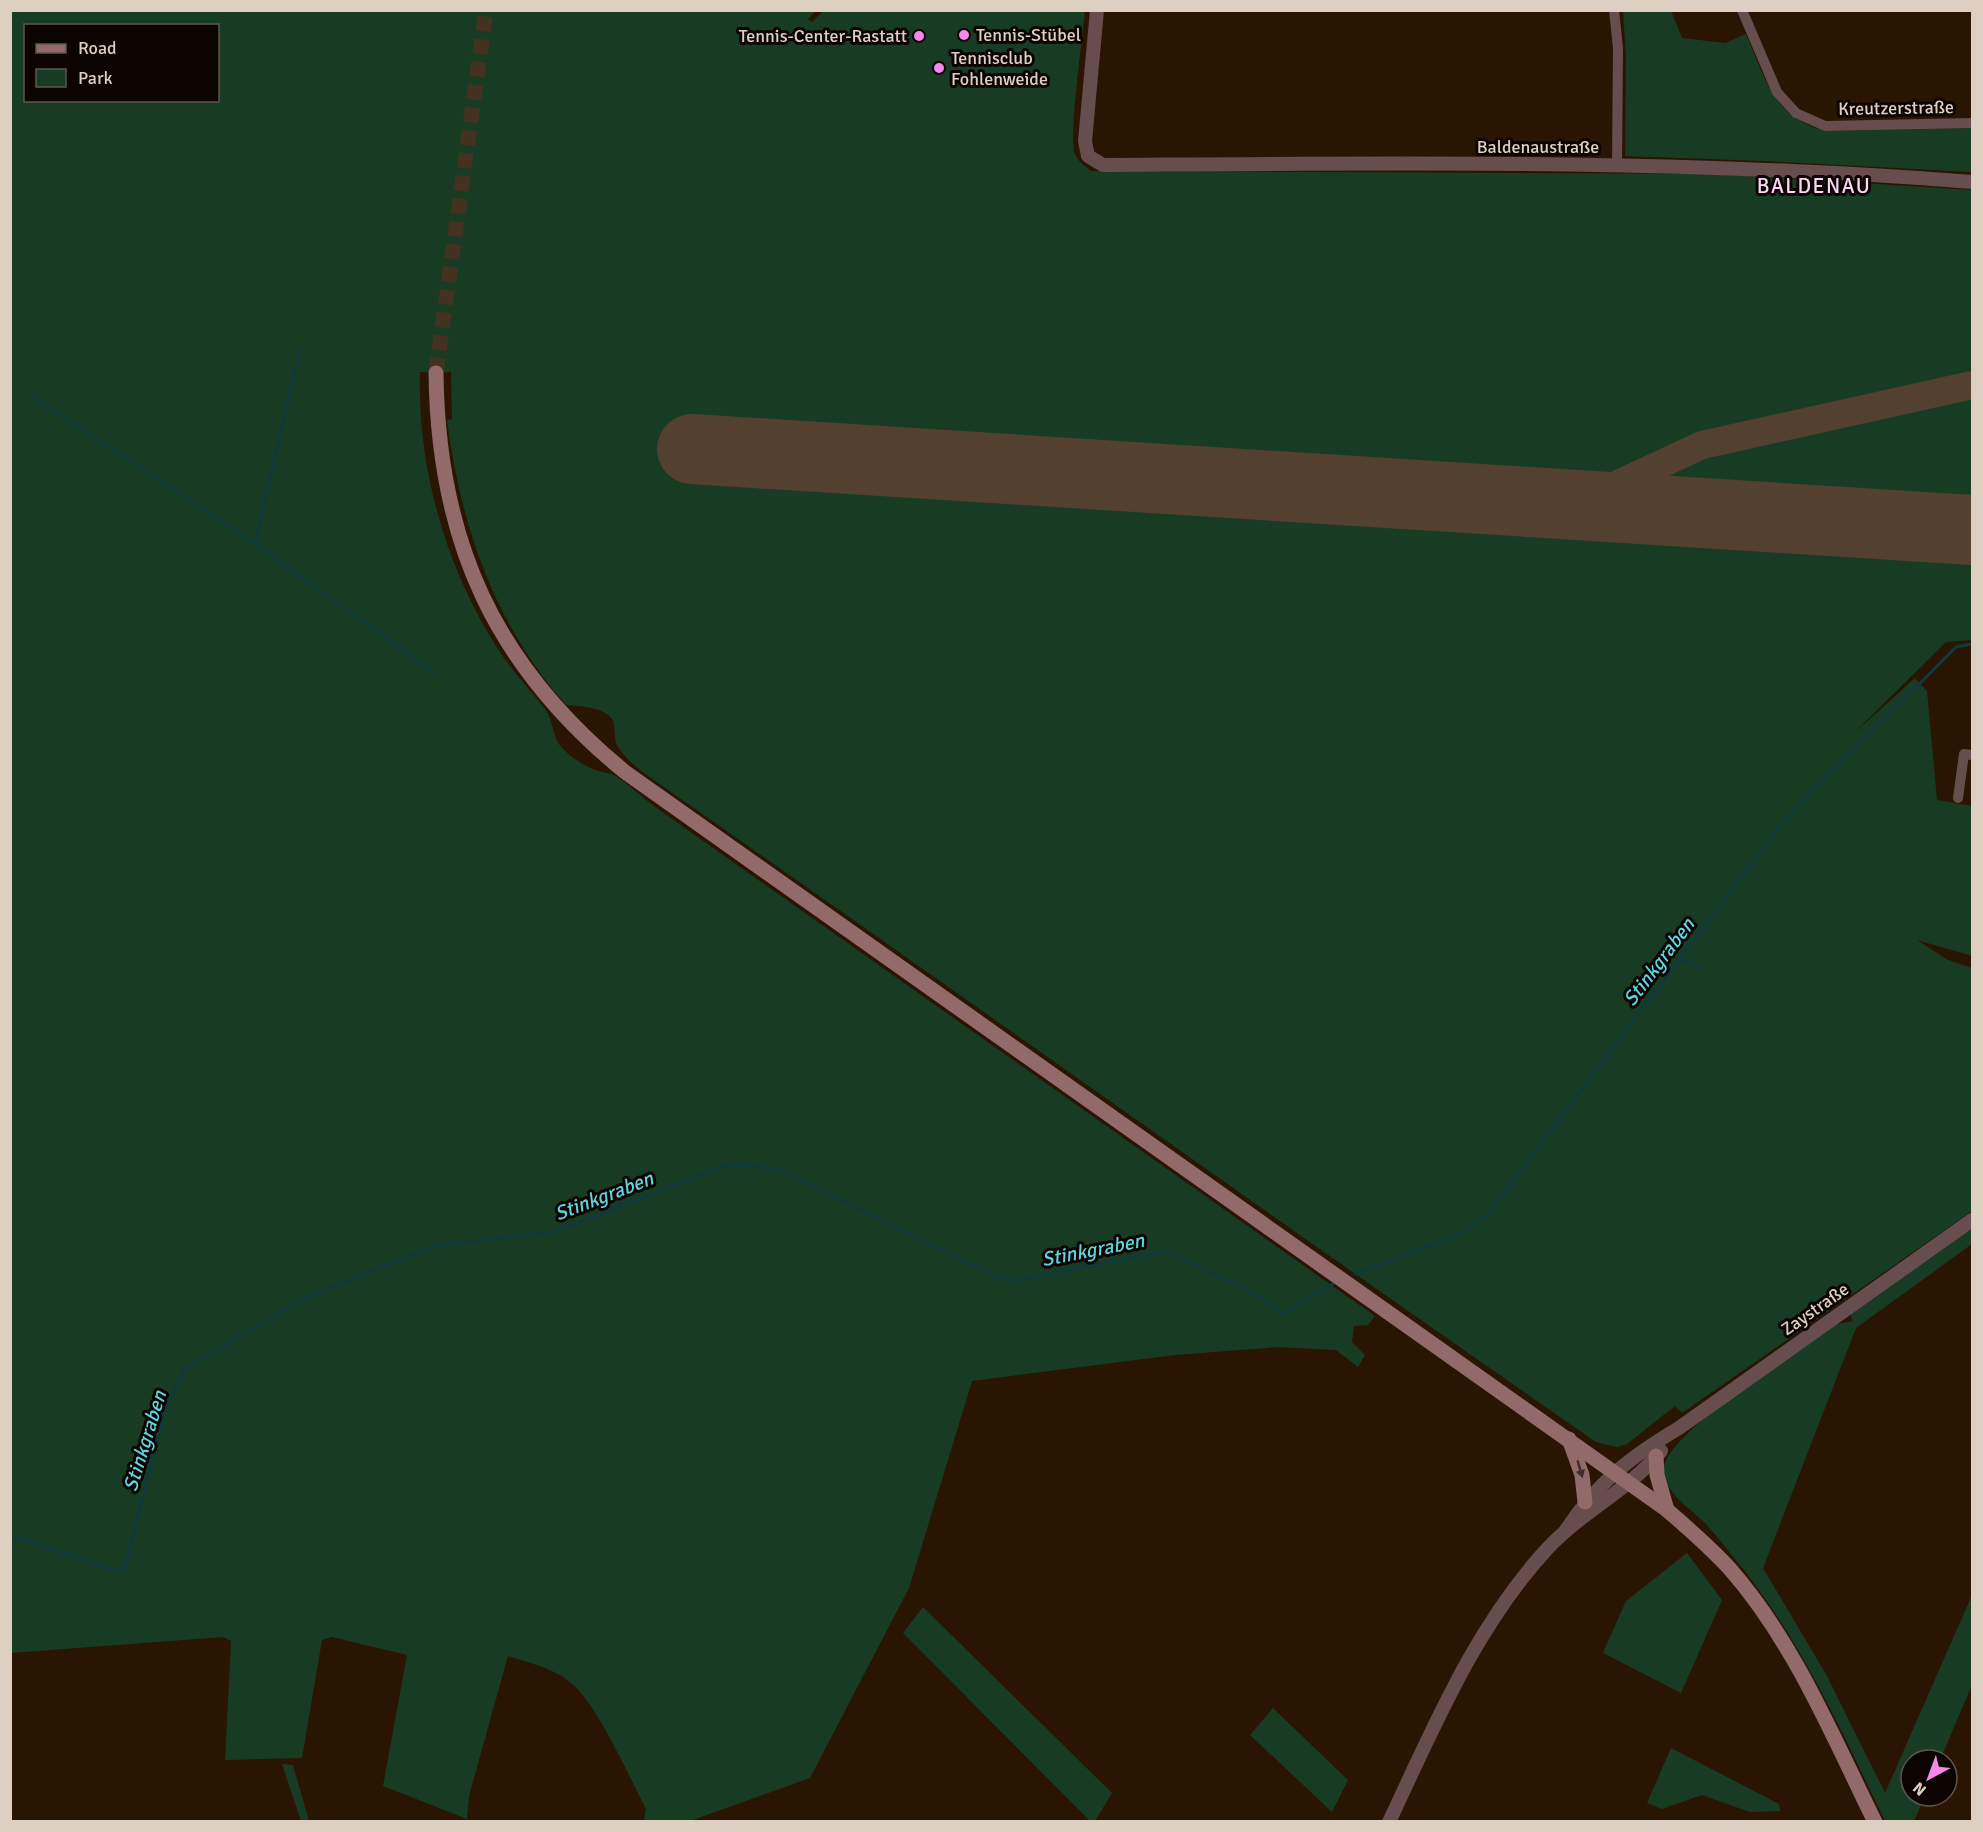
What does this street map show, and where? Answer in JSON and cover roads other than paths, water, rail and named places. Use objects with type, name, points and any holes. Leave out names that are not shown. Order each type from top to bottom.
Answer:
[{"type":"main road","points":[[436,373],[436,409],[444,478],[450,508],[469,566],[505,638],[548,699],[597,749],[658,795],[1569,1438],[1667,1510],[1730,1570],[1758,1606],[1788,1652],[1875,1821]]},
{"type":"main road","points":[[1569,1438],[1582,1475],[1585,1502]]},
{"type":"main road","points":[[1656,1456],[1657,1475],[1667,1510]]},
{"type":"street","name":"Baldenaustraße","points":[[1097,10],[1085,141],[1088,156],[1103,165],[1617,165],[1762,169],[1972,183]]},
{"type":"street","points":[[1614,10],[1618,48],[1617,165]]},
{"type":"street","name":"Kreutzerstraße","points":[[1742,10],[1778,92],[1785,104],[1806,120],[1834,126],[1972,123]]},
{"type":"street","points":[[1958,798],[1964,754],[1972,755]]},
{"type":"street","name":"Zaystraße","points":[[1566,1530],[1585,1502],[1615,1471],[1972,1220]]},
{"type":"street","name":"Zaystraße","points":[[1566,1530],[1629,1481],[1656,1456],[1679,1428]]},
{"type":"street","points":[[1389,1821],[1479,1641],[1530,1568],[1566,1530]]},
{"type":"waterway","points":[[255,544],[300,349]]},
{"type":"waterway","points":[[33,397],[255,544],[435,673]]},
{"type":"waterway","name":"Stinkgraben","points":[[1356,1274],[1463,1233],[1489,1213],[1784,821],[1956,647],[1972,644]]},
{"type":"waterway","points":[[1678,959],[1703,967]]},
{"type":"waterway","name":"Stinkgraben","points":[[10,1538],[25,1540],[120,1572],[125,1567],[166,1407],[185,1369],[305,1298],[435,1246],[554,1232],[724,1166],[748,1165],[781,1170],[1001,1279],[1017,1280],[1168,1251],[1261,1297],[1284,1314],[1336,1282]]},
{"type":"tunnel","points":[[436,373],[486,10]]},
{"type":"place","name":"Tennis-Stübel","points":[[964,35]]},
{"type":"place","name":"Tennis-Center-Rastatt","points":[[919,36]]},
{"type":"place","name":"Tennisclub Fohlenweide","points":[[939,68]]},
{"type":"district","name":"BALDENAU","points":[[1814,186]]}]
